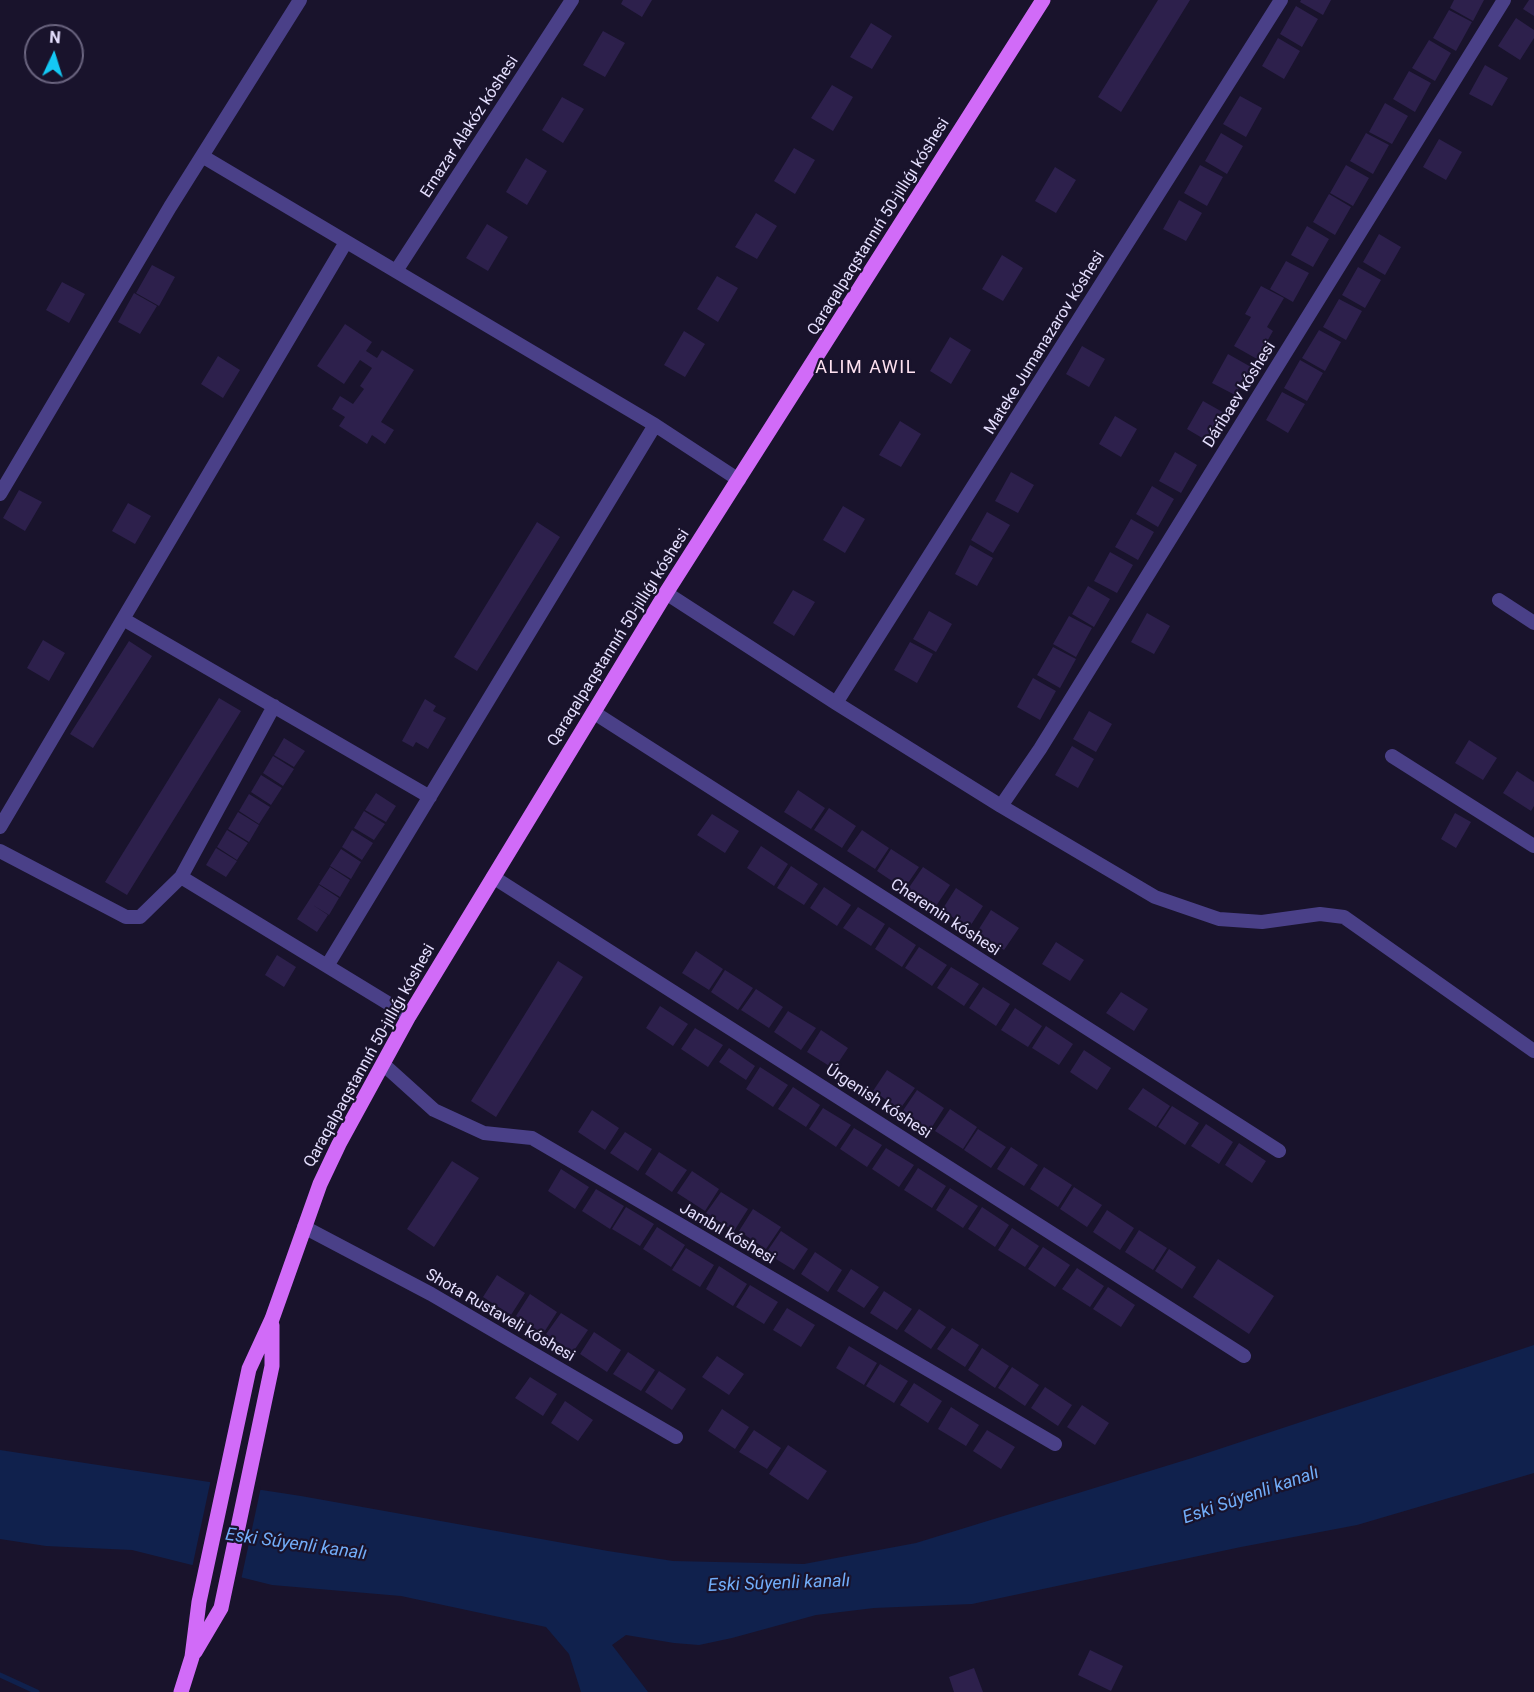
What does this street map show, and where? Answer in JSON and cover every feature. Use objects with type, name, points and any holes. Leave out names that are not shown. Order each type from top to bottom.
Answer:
[{"type":"main road","name":"Qaraqalpaqstannıń 50-jıllıǵı kóshesi","points":[[272,1319],[320,1184],[409,1016],[666,593],[1043,0]]},
{"type":"main road","points":[[181,1692],[192,1657],[199,1602],[249,1369],[272,1319]]},
{"type":"main road","points":[[192,1657],[221,1608],[272,1366],[272,1319]]},
{"type":"street","points":[[0,494],[202,156],[300,0]]},
{"type":"street","name":"Ernazar Alakóz kóshesi","points":[[396,271],[572,0]]},
{"type":"street","name":"Mateke Jumanazarov kóshesi","points":[[836,704],[1281,0]]},
{"type":"street","name":"Dáribaev kóshesi","points":[[1001,806],[1047,738],[1503,0]]},
{"type":"street","points":[[202,156],[655,425],[739,480]]},
{"type":"street","points":[[0,827],[346,242]]},
{"type":"street","points":[[327,966],[655,425]]},
{"type":"street","points":[[666,593],[836,704],[1001,806],[1155,897],[1219,919],[1262,922],[1320,914],[1344,917],[1534,1051]]},
{"type":"street","points":[[1499,600],[1534,622]]},
{"type":"street","points":[[123,619],[430,797]]},
{"type":"street","points":[[0,851],[126,917],[140,917],[181,877],[274,706]]},
{"type":"street","name":"Cheremin kóshesi","points":[[593,712],[1279,1151]]},
{"type":"street","points":[[1392,756],[1534,846]]},
{"type":"street","points":[[181,877],[409,1016]]},
{"type":"street","name":"Úrgenish kóshesi","points":[[493,877],[1244,1356]]},
{"type":"street","name":"Jambıl kóshesi","points":[[383,1064],[434,1110],[484,1133],[532,1138],[1055,1444]]},
{"type":"street","name":"Shota Rustaveli kóshesi","points":[[304,1227],[431,1294],[676,1437]]},
{"type":"water","points":[[1534,1345],[1534,1473],[1357,1525],[972,1604],[874,1608],[816,1615],[699,1645],[626,1635],[612,1645],[648,1692],[581,1692],[569,1654],[546,1627],[401,1596],[272,1585],[132,1550],[46,1546],[0,1539],[0,1450],[301,1496],[673,1561],[804,1564],[916,1543],[1192,1458]]},
{"type":"pier","points":[[211,1479],[261,1487],[241,1580],[192,1568]]},
{"type":"building","points":[[623,0],[652,0],[642,17],[621,4]]},
{"type":"building","points":[[1158,0],[1190,0],[1121,112],[1098,97]]},
{"type":"building","points":[[1301,0],[1331,0],[1323,15],[1300,2]]},
{"type":"building","points":[[1454,0],[1484,0],[1473,21],[1450,8]]},
{"type":"building","points":[[1529,0],[1534,0],[1534,16],[1523,9]]},
{"type":"building","points":[[1296,6],[1318,19],[1302,47],[1280,34]]},
{"type":"building","points":[[1449,10],[1472,22],[1456,51],[1433,38]]},
{"type":"building","points":[[1516,18],[1534,30],[1534,38],[1520,60],[1498,46]]},
{"type":"building","points":[[871,23],[892,36],[872,69],[850,57]]},
{"type":"building","points":[[603,31],[625,43],[605,77],[583,65]]},
{"type":"building","points":[[1278,38],[1300,51],[1284,79],[1262,66]]},
{"type":"building","points":[[1429,40],[1451,53],[1435,81],[1412,68]]},
{"type":"building","points":[[1485,65],[1508,78],[1492,106],[1469,94]]},
{"type":"building","points":[[1409,71],[1431,83],[1415,112],[1393,99]]},
{"type":"building","points":[[832,85],[853,97],[833,131],[811,118]]},
{"type":"building","points":[[1240,96],[1262,108],[1246,137],[1223,124]]},
{"type":"building","points":[[562,97],[584,109],[563,143],[542,130]]},
{"type":"building","points":[[1385,103],[1408,116],[1392,144],[1369,132]]},
{"type":"building","points":[[1221,133],[1243,146],[1227,174],[1205,161]]},
{"type":"building","points":[[1366,133],[1389,145],[1373,174],[1350,161]]},
{"type":"building","points":[[1439,139],[1462,152],[1446,180],[1423,167]]},
{"type":"building","points":[[794,148],[815,160],[795,194],[774,181]]},
{"type":"building","points":[[526,158],[547,171],[527,205],[506,192]]},
{"type":"building","points":[[1200,165],[1223,177],[1207,206],[1184,193]]},
{"type":"building","points":[[1346,165],[1369,178],[1353,206],[1330,193]]},
{"type":"building","points":[[1055,167],[1076,180],[1056,213],[1035,201]]},
{"type":"building","points":[[1329,194],[1351,207],[1335,235],[1313,222]]},
{"type":"building","points":[[1179,200],[1202,213],[1186,241],[1163,229]]},
{"type":"building","points":[[756,213],[777,226],[757,259],[735,247]]},
{"type":"building","points":[[487,224],[508,237],[488,271],[466,258]]},
{"type":"building","points":[[1307,226],[1329,239],[1313,267],[1291,255]]},
{"type":"building","points":[[1379,234],[1401,247],[1385,275],[1363,262]]},
{"type":"building","points":[[1002,255],[1023,268],[1003,301],[982,289]]},
{"type":"building","points":[[1286,261],[1309,273],[1293,302],[1270,289]]},
{"type":"building","points":[[152,265],[175,277],[159,306],[136,293]]},
{"type":"building","points":[[1358,267],[1381,280],[1365,308],[1342,295]]},
{"type":"building","points":[[717,276],[738,288],[718,322],[697,309]]},
{"type":"building","points":[[62,282],[85,294],[69,323],[46,310]]},
{"type":"building","points":[[1261,286],[1284,298],[1267,327],[1273,331],[1257,359],[1234,346],[1251,317],[1245,314]]},
{"type":"building","points":[[134,293],[157,306],[140,334],[118,322]]},
{"type":"building","points":[[1339,299],[1362,311],[1346,340],[1323,327]]},
{"type":"building","points":[[345,324],[372,342],[366,351],[377,358],[382,350],[414,370],[381,422],[394,430],[385,444],[372,435],[367,444],[339,426],[345,417],[332,409],[340,396],[353,404],[364,389],[360,386],[372,368],[360,360],[344,384],[317,366]]},
{"type":"building","points":[[1319,330],[1341,342],[1325,371],[1302,358]]},
{"type":"building","points":[[684,331],[705,344],[685,377],[664,365]]},
{"type":"building","points":[[950,337],[971,350],[951,384],[930,371]]},
{"type":"building","points":[[1082,346],[1105,359],[1089,387],[1066,374]]},
{"type":"building","points":[[1228,354],[1251,367],[1235,395],[1212,383]]},
{"type":"building","points":[[218,356],[240,370],[223,398],[201,384]]},
{"type":"building","points":[[1300,360],[1323,373],[1307,401],[1284,388]]},
{"type":"building","points":[[1282,392],[1305,404],[1288,433],[1266,420]]},
{"type":"building","points":[[1203,401],[1226,414],[1209,442],[1187,429]]},
{"type":"building","points":[[1115,416],[1137,429],[1121,457],[1099,444]]},
{"type":"building","points":[[900,421],[921,434],[901,467],[879,455]]},
{"type":"building","points":[[1175,452],[1197,465],[1181,493],[1159,481]]},
{"type":"building","points":[[1011,472],[1034,485],[1018,513],[995,501]]},
{"type":"building","points":[[1152,486],[1174,499],[1158,527],[1136,514]]},
{"type":"building","points":[[19,490],[42,502],[25,531],[3,518]]},
{"type":"building","points":[[128,503],[151,516],[135,544],[112,531]]},
{"type":"building","points":[[843,506],[865,519],[845,553],[823,540]]},
{"type":"building","points":[[987,512],[1010,525],[993,553],[971,540]]},
{"type":"building","points":[[1131,519],[1154,532],[1138,560],[1115,547]]},
{"type":"building","points":[[537,522],[560,537],[477,671],[454,657]]},
{"type":"building","points":[[970,545],[993,558],[977,586],[955,574]]},
{"type":"building","points":[[1110,552],[1133,565],[1117,593],[1094,581]]},
{"type":"building","points":[[1088,586],[1110,599],[1094,627],[1072,614]]},
{"type":"building","points":[[793,590],[815,602],[794,636],[773,623]]},
{"type":"building","points":[[929,611],[952,624],[936,652],[913,639]]},
{"type":"building","points":[[1147,613],[1170,626],[1154,654],[1131,642]]},
{"type":"building","points":[[1069,616],[1092,628],[1076,657],[1053,644]]},
{"type":"building","points":[[43,640],[65,653],[49,681],[27,668]]},
{"type":"building","points":[[129,641],[152,656],[93,748],[70,734]]},
{"type":"building","points":[[910,642],[933,654],[917,683],[894,670]]},
{"type":"building","points":[[1053,647],[1076,659],[1060,688],[1037,675]]},
{"type":"building","points":[[1033,678],[1056,691],[1040,720],[1017,707]]},
{"type":"building","points":[[219,698],[241,711],[127,895],[105,882]]},
{"type":"building","points":[[425,699],[436,706],[433,711],[446,718],[428,749],[416,742],[413,747],[402,741]]},
{"type":"building","points":[[1089,711],[1112,724],[1096,752],[1073,739]]},
{"type":"building","points":[[284,738],[305,751],[294,767],[274,755]]},
{"type":"building","points":[[1469,740],[1497,758],[1483,780],[1455,763]]},
{"type":"building","points":[[1072,746],[1094,759],[1078,788],[1055,775]]},
{"type":"building","points":[[273,756],[294,769],[283,786],[263,773]]},
{"type":"building","points":[[1517,771],[1534,782],[1534,806],[1531,811],[1503,793]]},
{"type":"building","points":[[261,775],[282,788],[271,805],[251,792]]},
{"type":"building","points":[[798,790],[825,808],[811,829],[784,812]]},
{"type":"building","points":[[376,793],[396,806],[386,822],[365,810]]},
{"type":"building","points":[[249,794],[270,807],[259,824],[239,811]]},
{"type":"building","points":[[829,808],[856,826],[842,848],[814,830]]},
{"type":"building","points":[[364,811],[385,824],[374,840],[354,828]]},
{"type":"building","points":[[238,812],[259,825],[249,842],[228,829]]},
{"type":"building","points":[[1455,813],[1471,822],[1456,848],[1441,839]]},
{"type":"building","points":[[712,814],[739,831],[725,853],[697,835]]},
{"type":"building","points":[[227,830],[248,843],[237,860],[217,847]]},
{"type":"building","points":[[352,830],[373,843],[362,860],[342,847]]},
{"type":"building","points":[[862,830],[889,848],[875,869],[847,851]]},
{"type":"building","points":[[761,846],[788,864],[774,886],[747,868]]},
{"type":"building","points":[[216,848],[237,861],[226,877],[206,865]]},
{"type":"building","points":[[341,849],[361,862],[351,879],[330,866]]},
{"type":"building","points":[[891,849],[919,867],[904,889],[877,871]]},
{"type":"building","points":[[791,866],[818,884],[804,905],[777,888]]},
{"type":"building","points":[[330,867],[350,880],[340,897],[319,884]]},
{"type":"building","points":[[923,867],[950,885],[936,906],[908,889]]},
{"type":"building","points":[[319,885],[339,898],[329,915],[313,905],[328,915],[317,932],[297,919]]},
{"type":"building","points":[[824,887],[851,905],[837,926],[810,908]]},
{"type":"building","points":[[956,888],[983,906],[969,928],[942,910]]},
{"type":"building","points":[[858,907],[885,924],[871,946],[843,928]]},
{"type":"building","points":[[991,910],[1019,928],[1004,950],[977,932]]},
{"type":"building","points":[[889,927],[916,945],[902,967],[875,949]]},
{"type":"building","points":[[1056,942],[1084,960],[1070,981],[1042,964]]},
{"type":"building","points":[[919,947],[947,965],[932,986],[905,968]]},
{"type":"building","points":[[696,951],[723,969],[709,990],[682,973]]},
{"type":"building","points":[[277,955],[296,967],[284,987],[265,975]]},
{"type":"building","points":[[558,961],[583,977],[496,1117],[471,1101]]},
{"type":"building","points":[[951,967],[979,984],[964,1006],[937,988]]},
{"type":"building","points":[[725,970],[753,988],[738,1010],[711,992]]},
{"type":"building","points":[[983,987],[1010,1004],[996,1026],[969,1008]]},
{"type":"building","points":[[756,989],[783,1007],[769,1028],[741,1010]]},
{"type":"building","points":[[1121,992],[1148,1009],[1134,1031],[1106,1013]]},
{"type":"building","points":[[660,1006],[688,1024],[673,1046],[646,1028]]},
{"type":"building","points":[[1015,1008],[1042,1026],[1028,1047],[1001,1030]]},
{"type":"building","points":[[788,1011],[816,1028],[801,1050],[774,1032]]},
{"type":"building","points":[[1046,1026],[1073,1044],[1059,1065],[1032,1048]]},
{"type":"building","points":[[695,1028],[723,1045],[708,1067],[681,1049]]},
{"type":"building","points":[[821,1030],[848,1048],[834,1069],[807,1052]]},
{"type":"building","points":[[729,1048],[755,1066],[746,1080],[719,1062]]},
{"type":"building","points":[[1084,1050],[1111,1068],[1097,1090],[1070,1072]]},
{"type":"building","points":[[760,1067],[788,1085],[773,1107],[746,1089]]},
{"type":"building","points":[[887,1070],[915,1088],[900,1109],[873,1091]]},
{"type":"building","points":[[793,1087],[820,1105],[806,1127],[778,1109]]},
{"type":"building","points":[[1143,1088],[1170,1106],[1156,1127],[1128,1109]]},
{"type":"building","points":[[917,1090],[944,1108],[930,1130],[902,1112]]},
{"type":"building","points":[[1172,1106],[1199,1123],[1185,1145],[1158,1127]]},
{"type":"building","points":[[823,1108],[851,1125],[836,1147],[809,1129]]},
{"type":"building","points":[[950,1109],[977,1127],[963,1149],[935,1131]]},
{"type":"building","points":[[592,1110],[619,1128],[605,1150],[578,1132]]},
{"type":"building","points":[[1206,1124],[1233,1142],[1219,1164],[1191,1146]]},
{"type":"building","points":[[854,1128],[882,1145],[867,1167],[840,1149]]},
{"type":"building","points":[[978,1129],[1006,1147],[991,1168],[964,1150]]},
{"type":"building","points":[[625,1132],[652,1149],[638,1171],[610,1153]]},
{"type":"building","points":[[1239,1143],[1266,1161],[1252,1183],[1225,1165]]},
{"type":"building","points":[[1011,1147],[1038,1165],[1024,1186],[997,1169]]},
{"type":"building","points":[[886,1148],[914,1165],[899,1187],[872,1169]]},
{"type":"building","points":[[659,1152],[687,1170],[672,1192],[645,1174]]},
{"type":"building","points":[[452,1161],[479,1178],[434,1247],[407,1229]]},
{"type":"building","points":[[1044,1167],[1072,1185],[1058,1207],[1030,1189]]},
{"type":"building","points":[[918,1168],[946,1186],[932,1208],[904,1190]]},
{"type":"building","points":[[561,1169],[589,1187],[575,1209],[548,1191]]},
{"type":"building","points":[[692,1171],[719,1189],[705,1211],[677,1193]]},
{"type":"building","points":[[1074,1187],[1102,1205],[1087,1227],[1060,1209]]},
{"type":"building","points":[[950,1188],[978,1206],[963,1228],[936,1210]]},
{"type":"building","points":[[596,1189],[624,1206],[610,1229],[582,1211]]},
{"type":"building","points":[[721,1192],[748,1209],[734,1231],[706,1213]]},
{"type":"building","points":[[626,1207],[654,1224],[640,1246],[612,1229]]},
{"type":"building","points":[[982,1207],[1009,1225],[995,1247],[968,1229]]},
{"type":"building","points":[[753,1209],[781,1227],[766,1249],[739,1231]]},
{"type":"building","points":[[1107,1210],[1134,1228],[1120,1250],[1093,1232]]},
{"type":"building","points":[[657,1227],[685,1245],[671,1267],[643,1249]]},
{"type":"building","points":[[1012,1228],[1039,1246],[1025,1267],[998,1250]]},
{"type":"building","points":[[1139,1230],[1167,1248],[1153,1270],[1125,1252]]},
{"type":"building","points":[[781,1231],[808,1249],[794,1270],[766,1253]]},
{"type":"building","points":[[1043,1247],[1070,1265],[1055,1287],[1028,1269]]},
{"type":"building","points":[[686,1248],[714,1265],[700,1287],[672,1270]]},
{"type":"building","points":[[1169,1249],[1196,1267],[1182,1289],[1155,1271]]},
{"type":"building","points":[[815,1252],[842,1270],[828,1292],[801,1274]]},
{"type":"building","points":[[1218,1259],[1274,1296],[1249,1334],[1193,1297]]},
{"type":"building","points":[[719,1266],[747,1284],[733,1306],[706,1289]]},
{"type":"building","points":[[1077,1268],[1104,1286],[1090,1307],[1062,1289]]},
{"type":"building","points":[[851,1269],[879,1287],[864,1308],[837,1291]]},
{"type":"building","points":[[497,1275],[525,1293],[511,1315],[483,1297]]},
{"type":"building","points":[[750,1285],[778,1302],[764,1324],[736,1307]]},
{"type":"building","points":[[1108,1287],[1135,1305],[1121,1327],[1093,1309]]},
{"type":"building","points":[[884,1291],[912,1309],[897,1330],[870,1313]]},
{"type":"building","points":[[530,1294],[557,1312],[543,1334],[516,1316]]},
{"type":"building","points":[[787,1308],[815,1325],[801,1347],[773,1330]]},
{"type":"building","points":[[919,1309],[946,1327],[931,1349],[904,1331]]},
{"type":"building","points":[[561,1313],[588,1330],[573,1352],[546,1334]]},
{"type":"building","points":[[952,1328],[979,1345],[965,1367],[937,1349]]},
{"type":"building","points":[[594,1332],[621,1350],[607,1372],[580,1354]]},
{"type":"building","points":[[849,1346],[877,1363],[864,1385],[836,1368]]},
{"type":"building","points":[[982,1348],[1009,1366],[995,1388],[968,1370]]},
{"type":"building","points":[[628,1352],[655,1370],[641,1391],[613,1374]]},
{"type":"building","points":[[717,1356],[744,1374],[729,1395],[702,1377]]},
{"type":"building","points":[[880,1364],[908,1381],[894,1403],[866,1386]]},
{"type":"building","points":[[1012,1367],[1039,1385],[1025,1406],[998,1388]]},
{"type":"building","points":[[659,1371],[686,1389],[672,1410],[645,1392]]},
{"type":"building","points":[[530,1377],[557,1394],[543,1416],[515,1398]]},
{"type":"building","points":[[914,1383],[942,1401],[928,1423],[900,1405]]},
{"type":"building","points":[[1045,1387],[1072,1405],[1058,1426],[1031,1408]]},
{"type":"building","points":[[565,1401],[593,1420],[578,1441],[551,1423]]},
{"type":"building","points":[[1082,1405],[1109,1423],[1095,1445],[1067,1427]]},
{"type":"building","points":[[951,1407],[979,1425],[966,1446],[938,1429]]},
{"type":"building","points":[[722,1409],[749,1427],[735,1449],[708,1431]]},
{"type":"building","points":[[754,1430],[781,1448],[767,1469],[739,1452]]},
{"type":"building","points":[[987,1430],[1015,1447],[1001,1469],[973,1451]]},
{"type":"building","points":[[788,1445],[827,1471],[808,1500],[769,1474]]},
{"type":"building","points":[[1090,1650],[1123,1666],[1111,1691],[1078,1675]]},
{"type":"building","points":[[974,1668],[983,1692],[954,1692],[949,1677]]},
{"type":"waterway","name":"Eski Súyenli kanalı","points":[[0,1675],[37,1692]]},
{"type":"district","name":"ALIM AWIL","points":[[866,368]]}]
